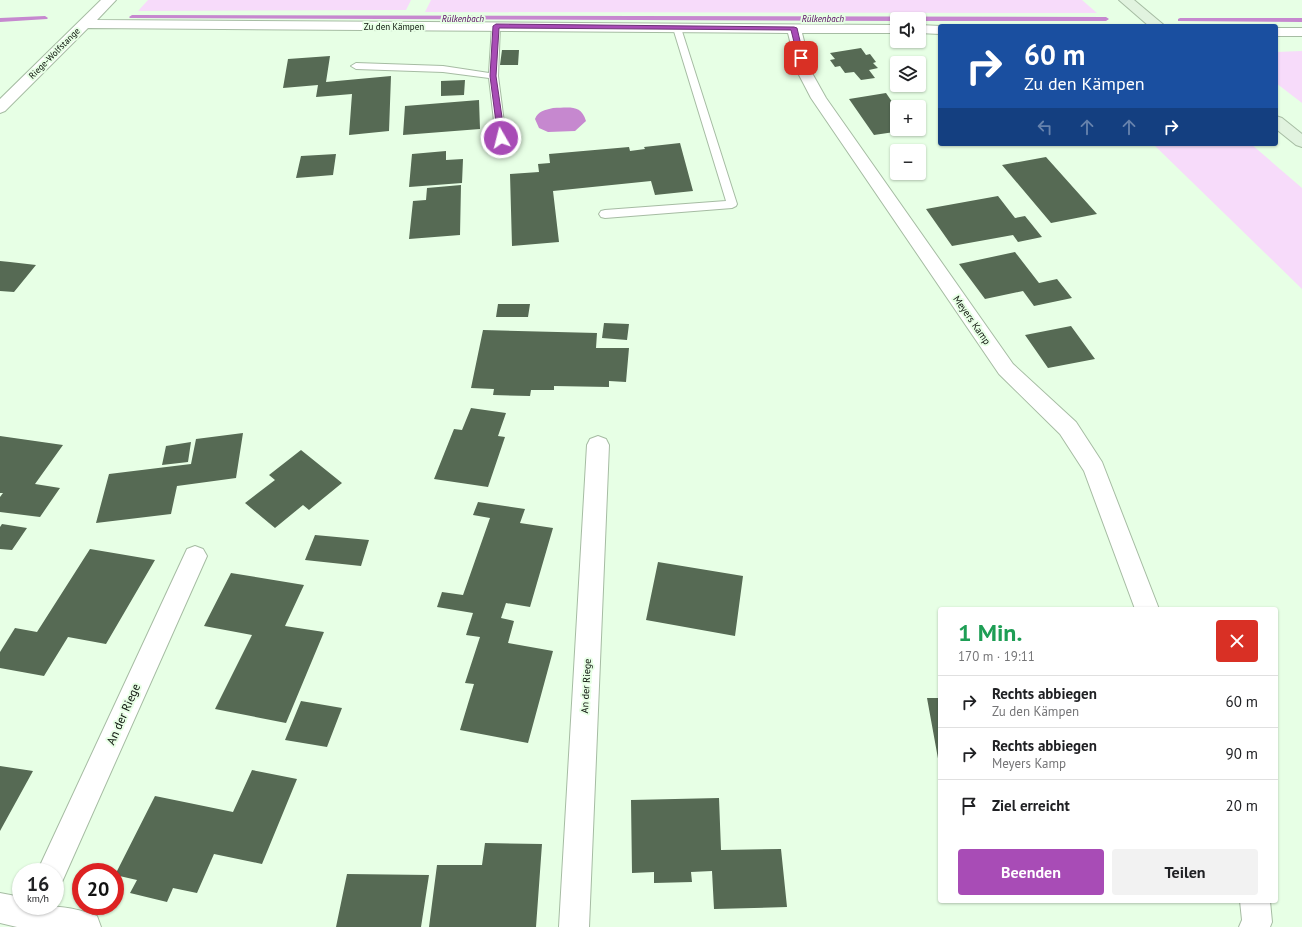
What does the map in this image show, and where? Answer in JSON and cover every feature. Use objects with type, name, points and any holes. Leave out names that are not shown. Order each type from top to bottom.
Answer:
[{"type":"main road","points":[[1126,0],[1156,24]]},
{"type":"main road","points":[[1278,123],[1302,142]]},
{"type":"street","name":"Riege-Wolfstange","points":[[0,108],[109,0]]},
{"type":"street","name":"Zu den Kämpen","points":[[84,24],[890,29]]},
{"type":"street","name":"Meyers Kamp","points":[[794,28],[805,73],[823,104],[1006,369],[1068,428],[1094,468],[1146,607]]},
{"type":"street","points":[[926,29],[938,30]]},
{"type":"street","points":[[1278,32],[1302,32]]},
{"type":"street","name":"An der Riege","points":[[574,927],[598,445]]},
{"type":"street","name":"An der Riege","points":[[56,863],[195,556]]},
{"type":"street","points":[[1254,927],[1257,922],[1255,903]]},
{"type":"street","points":[[0,908],[12,909]]},
{"type":"street","points":[[47,915],[86,927]]},
{"type":"lane","points":[[496,26],[493,76],[501,138]]},
{"type":"lane","points":[[606,214],[732,204],[677,28]]},
{"type":"lane","points":[[356,66],[443,69],[493,76]]},
{"type":"shaded area","points":[[148,0],[411,0],[406,10],[138,11]]},
{"type":"shaded area","points":[[431,0],[1082,0],[1097,13],[926,12],[425,12]]},
{"type":"shaded area","points":[[1302,51],[1302,103],[1278,85],[1278,52]]},
{"type":"shaded area","points":[[553,108],[578,109],[586,121],[575,131],[548,132],[539,128],[535,119],[536,116],[542,111]]},
{"type":"shaded area","points":[[1155,146],[1253,146],[1302,188],[1302,289]]},
{"type":"building","points":[[861,48],[866,55],[870,54],[876,62],[873,63],[878,68],[869,70],[875,78],[861,80],[854,72],[845,73],[840,66],[835,67],[830,60],[835,59],[830,53]]},
{"type":"building","points":[[502,50],[519,50],[518,65],[500,65]]},
{"type":"building","points":[[330,56],[326,82],[391,76],[389,131],[349,135],[352,94],[316,97],[318,85],[283,88],[288,59]]},
{"type":"building","points":[[465,80],[464,95],[441,96],[441,81]]},
{"type":"building","points":[[886,93],[891,100],[890,133],[874,135],[849,99]]},
{"type":"building","points":[[479,100],[480,129],[403,135],[405,106]]},
{"type":"building","points":[[680,143],[693,191],[655,195],[651,181],[553,191],[559,242],[512,246],[510,174],[539,172],[538,164],[550,163],[549,154],[629,147],[630,151],[645,149],[644,147]]},
{"type":"building","points":[[446,151],[446,160],[463,159],[462,183],[409,187],[412,154]]},
{"type":"building","points":[[336,154],[333,175],[296,178],[301,156]]},
{"type":"building","points":[[1046,157],[1097,214],[1051,223],[1002,165]]},
{"type":"building","points":[[461,185],[460,235],[409,239],[413,201],[426,200],[427,188]]},
{"type":"building","points":[[998,196],[1015,218],[1025,216],[1042,237],[1018,242],[1013,235],[952,246],[926,209]]},
{"type":"building","points":[[1015,252],[1039,283],[1057,279],[1072,298],[1034,306],[1023,291],[985,299],[959,264]]},
{"type":"building","points":[[0,261],[36,265],[14,292],[0,291]]},
{"type":"building","points":[[498,304],[530,304],[528,317],[496,317]]},
{"type":"building","points":[[604,323],[629,324],[627,340],[602,338]]},
{"type":"building","points":[[1071,326],[1095,359],[1048,368],[1025,335]]},
{"type":"building","points":[[483,330],[597,333],[596,348],[629,348],[626,382],[609,381],[609,387],[554,386],[554,390],[531,390],[530,396],[493,395],[494,389],[471,388]]},
{"type":"building","points":[[471,408],[506,413],[498,436],[505,437],[488,487],[434,479],[454,429],[462,430]]},
{"type":"building","points":[[243,433],[236,478],[177,486],[171,514],[96,523],[109,474],[191,464],[196,439]]},
{"type":"building","points":[[0,436],[63,445],[35,484],[60,488],[40,517],[0,512],[0,497],[3,493],[0,493]]},
{"type":"building","points":[[191,442],[188,462],[162,465],[166,446]]},
{"type":"building","points":[[301,450],[342,483],[309,510],[303,505],[275,528],[245,503],[275,480],[269,475]]},
{"type":"building","points":[[478,502],[525,509],[520,523],[553,528],[530,607],[506,603],[501,618],[514,621],[508,643],[553,651],[528,743],[460,730],[474,684],[465,683],[480,637],[466,635],[473,613],[437,607],[442,592],[463,595],[490,518],[473,515]]},
{"type":"building","points":[[2,524],[27,528],[12,550],[0,549],[0,527]]},
{"type":"building","points":[[315,535],[369,540],[361,566],[305,560]]},
{"type":"building","points":[[90,549],[155,560],[106,644],[68,637],[44,676],[0,668],[0,652],[15,628],[37,632]]},
{"type":"building","points":[[658,562],[743,576],[735,636],[646,620]]},
{"type":"building","points":[[231,573],[304,585],[285,626],[324,632],[286,723],[215,709],[252,635],[204,626]]},
{"type":"building","points":[[927,698],[938,698],[938,758]]},
{"type":"building","points":[[301,701],[342,708],[327,747],[285,740]]},
{"type":"building","points":[[0,766],[33,771],[0,831]]},
{"type":"building","points":[[252,770],[297,779],[262,864],[214,854],[197,893],[173,888],[167,902],[130,893],[137,880],[124,877],[124,863],[121,863],[155,796],[233,812]]},
{"type":"building","points":[[719,798],[721,850],[781,849],[787,907],[714,909],[712,871],[691,872],[692,882],[654,883],[654,872],[632,873],[631,800]]},
{"type":"building","points":[[485,843],[542,844],[536,927],[429,927],[437,865],[482,865]]},
{"type":"building","points":[[347,874],[429,875],[421,927],[336,927]]},
{"type":"waterway","name":"Rülkenbach","points":[[132,17],[1106,19]]},
{"type":"waterway","name":"Rülkenbach","points":[[0,20],[45,18]]},
{"type":"waterway","name":"Rülkenbach","points":[[1180,20],[1302,20]]},
{"type":"route","points":[[501,138],[493,76],[496,26],[794,28],[801,58]]}]
